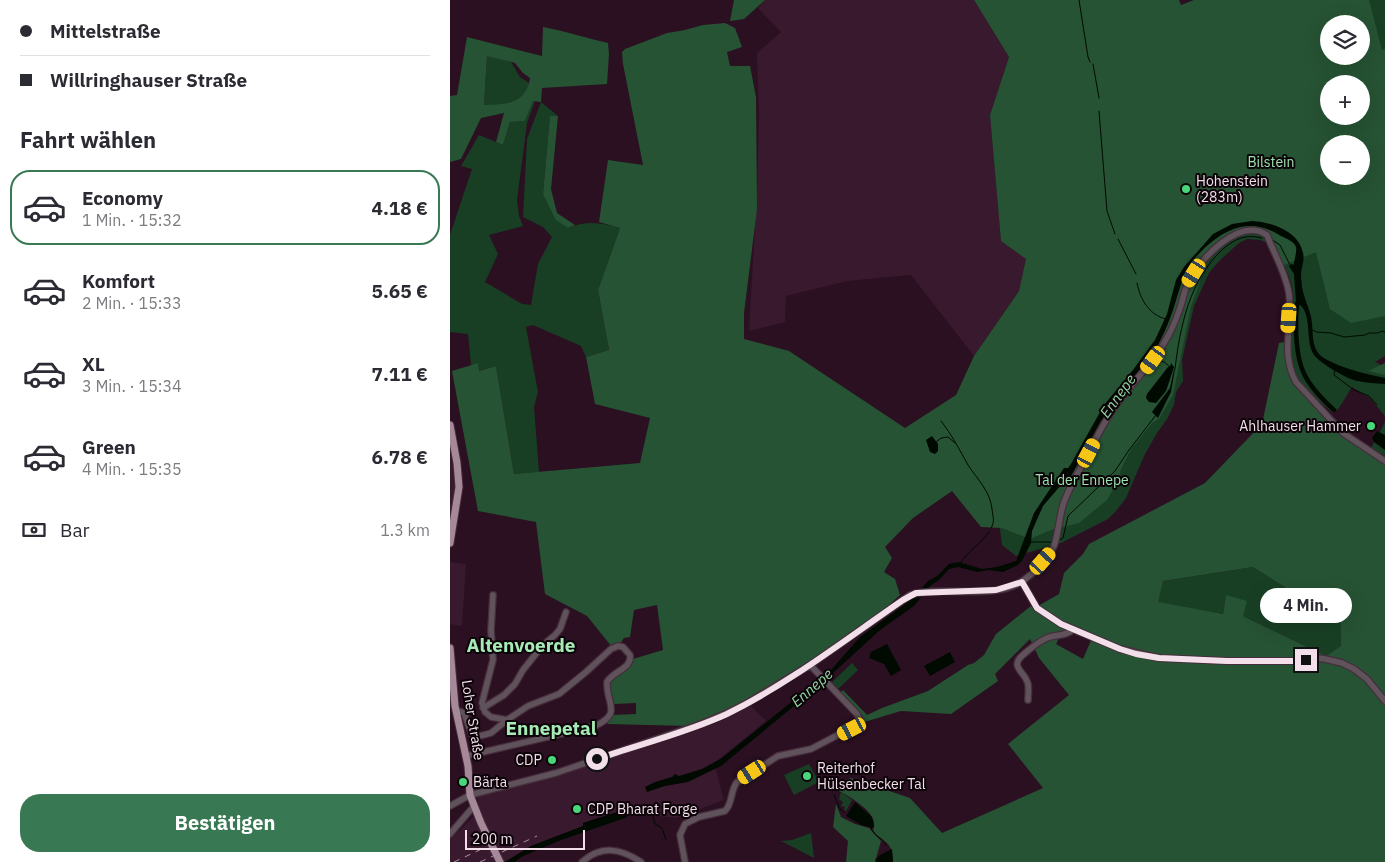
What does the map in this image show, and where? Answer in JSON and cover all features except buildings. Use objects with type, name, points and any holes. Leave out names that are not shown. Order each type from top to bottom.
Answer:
[{"type":"main road","points":[[450,425],[459,487],[450,543]]},
{"type":"main road","name":"Loher Straße","points":[[450,648],[456,710],[466,756],[470,796],[500,862]]},
{"type":"street","points":[[450,806],[470,796],[556,773],[701,724],[749,702],[810,664],[916,593],[996,590],[1022,582],[1046,557],[1055,542],[1065,499],[1106,420],[1154,358],[1172,328],[1188,284],[1209,254],[1225,240],[1236,234],[1254,231],[1267,235],[1288,288],[1290,304],[1288,353],[1291,371],[1296,382],[1339,430],[1385,461]]},
{"type":"street","points":[[1022,582],[1037,608],[1061,624],[1120,649],[1159,658],[1227,661],[1294,661],[1317,658],[1333,661],[1354,669],[1367,679],[1385,701]]},
{"type":"street","points":[[492,596],[491,630],[493,660],[482,699],[483,708],[484,712],[491,716],[507,720]]},
{"type":"street","points":[[483,708],[504,695],[515,684],[523,670],[543,645],[555,636],[560,629],[566,612]]},
{"type":"street","points":[[1028,700],[1028,683],[1017,662],[1042,640],[1069,633],[1072,629]]},
{"type":"street","points":[[456,710],[464,713],[470,733],[476,737],[491,733],[528,706],[559,694],[606,653],[616,647],[620,646],[628,651],[630,658],[628,665],[615,673],[607,682],[612,703],[606,721],[595,726],[466,756]]},
{"type":"street","points":[[684,862],[680,834],[684,824],[699,817],[725,811],[730,805],[732,788],[737,782],[778,756],[811,749],[857,725],[860,720],[857,714],[810,664]]},
{"type":"street","points":[[450,834],[474,806]]},
{"type":"street","points":[[582,862],[598,851],[606,850],[627,853],[641,862]]},
{"type":"shaded area","points":[[765,0],[974,0],[1009,57],[990,115],[1001,241],[1027,259],[1019,291],[974,356],[911,275],[847,281],[786,296],[785,322],[749,331],[757,191],[759,113],[757,53],[781,32],[758,8]]},
{"type":"shaded area","points":[[450,451],[456,483],[450,519]]},
{"type":"shaded area","points":[[450,562],[466,564],[462,626],[450,624]]},
{"type":"shaded area","name":"CDP Bharat Forge","points":[[751,706],[766,721],[714,763],[724,800],[676,818],[639,814],[636,806],[583,823],[584,826],[531,846],[504,862],[484,821],[477,797],[621,755],[716,723]]},
{"type":"shaded area","points":[[473,817],[496,862],[450,862],[450,837]]},
{"type":"green space","points":[[734,0],[765,0],[744,19],[730,21]]},
{"type":"green space","points":[[974,0],[1179,0],[1181,5],[1194,0],[1369,0],[1382,50],[1385,49],[1385,316],[1351,323],[1330,309],[1316,252],[1282,266],[1269,233],[1259,229],[1233,233],[1223,238],[1213,248],[1191,306],[1173,395],[1159,419],[1153,422],[1131,449],[1121,469],[1119,479],[1107,500],[1079,523],[1051,530],[1030,539],[1002,528],[981,527],[952,491],[913,518],[885,547],[892,558],[884,572],[895,579],[900,595],[835,645],[748,700],[717,716],[689,726],[607,724],[612,715],[636,714],[636,703],[614,704],[609,682],[628,667],[633,659],[663,650],[657,605],[634,610],[630,637],[624,638],[620,644],[612,647],[587,616],[545,594],[536,522],[478,511],[452,371],[478,363],[479,371],[496,366],[514,474],[640,463],[650,418],[595,404],[586,357],[609,350],[598,290],[620,228],[599,222],[608,160],[643,165],[622,52],[625,49],[667,33],[703,25],[725,23],[735,28],[742,47],[727,52],[730,66],[750,66],[756,97],[757,209],[744,313],[744,339],[789,351],[905,428],[956,395],[974,356],[1019,291],[1026,259],[1001,241],[990,115],[1009,57]]},
{"type":"green space","points":[[1223,0],[1385,0],[1385,356],[1375,362],[1385,367],[1385,416],[1370,398],[1352,387],[1339,408],[1333,413],[1304,387],[1297,377],[1291,354],[1293,292],[1288,274],[1275,246],[1260,240],[1247,239],[1239,243],[1209,273],[1194,306],[1182,360],[1183,381],[1176,392],[1174,405],[1145,454],[1126,498],[1116,511],[1108,519],[1061,543],[1016,556],[1002,545],[998,514]]},
{"type":"green space","points":[[543,27],[608,43],[607,84],[542,88],[541,102],[533,101],[525,121],[510,122],[503,145],[496,142],[504,113],[481,118],[461,159],[450,162],[450,96],[457,95],[467,37],[542,56]],"holes":[[[487,56],[515,63],[530,78],[524,93],[514,101],[484,105]]]},
{"type":"green space","points":[[487,55],[511,62],[520,77],[529,83],[523,95],[511,102],[484,106]]},
{"type":"green space","points":[[533,100],[535,101],[527,123],[517,200],[519,216],[523,226],[489,235],[498,254],[485,282],[522,304],[531,305],[538,264],[552,237],[543,227],[523,217],[527,139],[541,102],[558,116],[550,117],[543,194],[568,228],[575,225],[594,223],[620,228],[598,290],[609,350],[586,357],[581,346],[533,325],[526,327],[538,392],[534,407],[539,472],[514,474],[496,366],[478,371],[477,364],[471,365],[468,334],[450,332],[450,235],[472,169],[461,166],[479,135],[503,145],[510,122],[525,121]]},
{"type":"green space","points":[[550,116],[558,116],[551,189],[557,213],[575,225],[568,228],[556,220],[543,194]]},
{"type":"green space","points":[[1285,342],[1289,372],[1328,421],[1385,463],[1385,862],[893,862],[893,855],[889,846],[873,830],[873,818],[869,812],[839,791],[839,783],[851,778],[910,798],[942,833],[1043,788],[1008,744],[1069,695],[1039,658],[1030,639],[995,674],[998,681],[951,714],[901,711],[861,723],[839,694],[843,690],[867,715],[928,691],[984,655],[996,634],[1032,605],[1038,606],[1059,594],[1064,573],[1083,554],[1089,544],[1205,483],[1262,424],[1279,343]],"holes":[[[1253,567],[1341,623],[1341,646],[1326,656],[1243,616],[1247,601],[1226,595],[1223,614],[1158,602],[1163,581]],[[1074,631],[1092,638],[1083,659],[1056,644],[1060,636]]]},
{"type":"green space","points":[[1385,363],[1385,375],[1368,371]]},
{"type":"green space","points":[[1385,422],[1385,456],[1371,448]]},
{"type":"green space","points":[[1253,567],[1341,623],[1341,646],[1326,656],[1243,616],[1226,595],[1223,614],[1157,603],[1163,581]]},
{"type":"green space","points":[[852,663],[858,670],[836,691],[829,685]]},
{"type":"green space","points":[[809,764],[819,782],[794,795],[784,775]]},
{"type":"green space","points":[[841,792],[852,800],[846,811],[844,810],[845,807],[841,806],[843,802],[839,799]]},
{"type":"green space","points":[[836,804],[841,817],[869,828],[881,841],[875,862],[846,862],[848,841],[833,827]]},
{"type":"green space","points":[[811,833],[814,858],[781,841],[792,840]]},
{"type":"water","name":"Ennepe","points":[[1252,221],[1267,223],[1283,229],[1290,233],[1300,245],[1303,256],[1302,287],[1318,353],[1330,362],[1359,372],[1385,378],[1385,384],[1361,382],[1348,378],[1334,371],[1314,355],[1311,349],[1305,312],[1302,306],[1296,302],[1294,274],[1289,266],[1294,265],[1296,247],[1293,243],[1269,230],[1257,226],[1246,226],[1224,233],[1204,248],[1190,265],[1167,326],[1151,358],[1149,358],[1101,421],[1070,478],[1061,485],[1043,506],[1032,531],[1031,543],[1018,565],[1003,572],[989,570],[977,572],[958,567],[949,569],[939,580],[930,586],[914,606],[880,630],[822,683],[721,766],[688,782],[665,786],[647,792],[645,787],[655,782],[672,777],[675,774],[679,776],[702,769],[722,758],[831,670],[860,637],[912,599],[928,581],[937,576],[949,564],[959,562],[982,569],[1016,561],[1034,513],[1064,468],[1068,468],[1071,464],[1104,405],[1155,340],[1167,314],[1176,280],[1184,267],[1213,234],[1232,224]]},
{"type":"water","points":[[1171,363],[1174,367],[1166,391],[1156,403],[1149,402],[1146,398],[1147,394],[1168,367],[1170,367]]},
{"type":"water","points":[[1174,369],[1171,392],[1158,418],[1152,412],[1170,388]]},
{"type":"water","points":[[1377,431],[1385,435],[1385,450],[1374,442],[1372,438]]},
{"type":"water","points":[[932,436],[938,444],[938,451],[935,454],[930,452],[926,440]]},
{"type":"water","points":[[887,644],[901,670],[891,676],[884,664],[869,658],[871,652]]},
{"type":"water","points":[[950,652],[955,662],[930,676],[924,666]]},
{"type":"water","points":[[855,802],[872,817],[873,828],[861,825],[846,816]]},
{"type":"water","points":[[636,806],[632,813],[625,818],[561,840],[521,857],[515,862],[505,862],[531,846],[583,826],[583,823]]},
{"type":"water","points":[[892,849],[893,862],[877,862],[875,860],[880,855]]},
{"type":"waterway","points":[[1079,0],[1090,62]]},
{"type":"waterway","points":[[1093,64],[1099,98]]},
{"type":"waterway","points":[[1099,111],[1107,211],[1115,234]]},
{"type":"waterway","points":[[1175,369],[1180,336],[1188,304],[1202,274],[1223,249],[1232,242],[1246,237],[1262,238]]},
{"type":"waterway","points":[[1118,239],[1136,274]]},
{"type":"waterway","points":[[1271,239],[1280,245],[1290,265]]},
{"type":"waterway","points":[[1137,283],[1140,295],[1146,306],[1155,314],[1166,319]]},
{"type":"waterway","points":[[1300,298],[1296,317],[1296,339],[1303,372],[1315,391],[1334,410]]},
{"type":"waterway","points":[[1311,329],[1316,332],[1331,333],[1344,337],[1385,332]]},
{"type":"waterway","points":[[1155,359],[1164,362],[1170,367]]},
{"type":"waterway","points":[[1335,370],[1334,375],[1354,390],[1369,396],[1377,405]]},
{"type":"waterway","points":[[1058,541],[1063,538],[1068,516],[1115,471],[1156,415]]},
{"type":"waterway","points":[[941,421],[989,497],[993,519],[991,528]]},
{"type":"waterway","points":[[936,442],[941,438],[948,437],[955,443]]},
{"type":"waterway","points":[[960,564],[966,555],[989,532]]},
{"type":"waterway","points":[[1031,542],[1054,542]]},
{"type":"waterway","points":[[834,795],[840,809],[844,812]]},
{"type":"waterway","points":[[651,809],[655,824],[662,828],[666,840]]},
{"type":"waterway","points":[[871,827],[874,834],[883,840],[886,845]]},
{"type":"railway","points":[[480,862],[537,836]]},
{"type":"railway","points":[[454,862],[486,847]]},
{"type":"place","name":"Hohenstein (283m)","points":[[1186,189]]},
{"type":"place","name":"Ahlhauser Hammer","points":[[1371,426]]},
{"type":"place","name":"CDP","points":[[552,760]]},
{"type":"place","name":"Reiterhof Hülsenbecker Tal","points":[[807,776]]},
{"type":"place","name":"Bärta","points":[[463,782]]},
{"type":"place","name":"CDP Bharat Forge","points":[[577,809]]},
{"type":"district","name":"Altenvoerde","points":[[521,645]]},
{"type":"district","name":"Ennepetal","points":[[551,728]]},
{"type":"route","points":[[597,759],[701,724],[749,702],[819,659],[910,595],[916,593],[996,590],[1022,582],[1037,608],[1061,624],[1136,654],[1159,658],[1227,661],[1306,660]]},
{"type":"park label","name":"Bilstein","points":[[1271,162]]},
{"type":"park label","name":"Tal der Ennepe","points":[[1082,480]]}]
